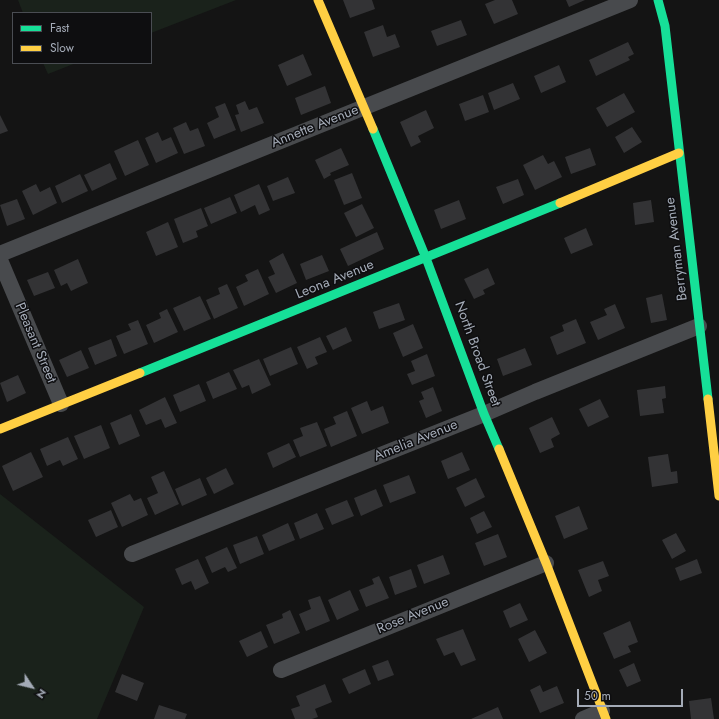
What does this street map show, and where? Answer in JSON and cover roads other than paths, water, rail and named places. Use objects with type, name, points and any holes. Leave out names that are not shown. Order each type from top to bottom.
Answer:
[{"type":"street","name":"North Broad Street","points":[[318,0],[426,258],[484,414],[546,563],[604,715]]},
{"type":"street","name":"Annette Avenue","points":[[0,254],[630,0]]},
{"type":"street","name":"Berryman Avenue","points":[[658,0],[665,26],[699,326],[716,438],[719,496]]},
{"type":"street","name":"Leona Avenue","points":[[0,429],[596,189],[680,153]]},
{"type":"street","name":"Pleasant Street","points":[[0,260],[61,404]]},
{"type":"street","name":"Amelia Avenue","points":[[132,554],[484,414],[699,326]]},
{"type":"street","name":"Rose Avenue","points":[[281,670],[546,563]]},
{"type":"street","points":[[583,719],[604,715]]}]
